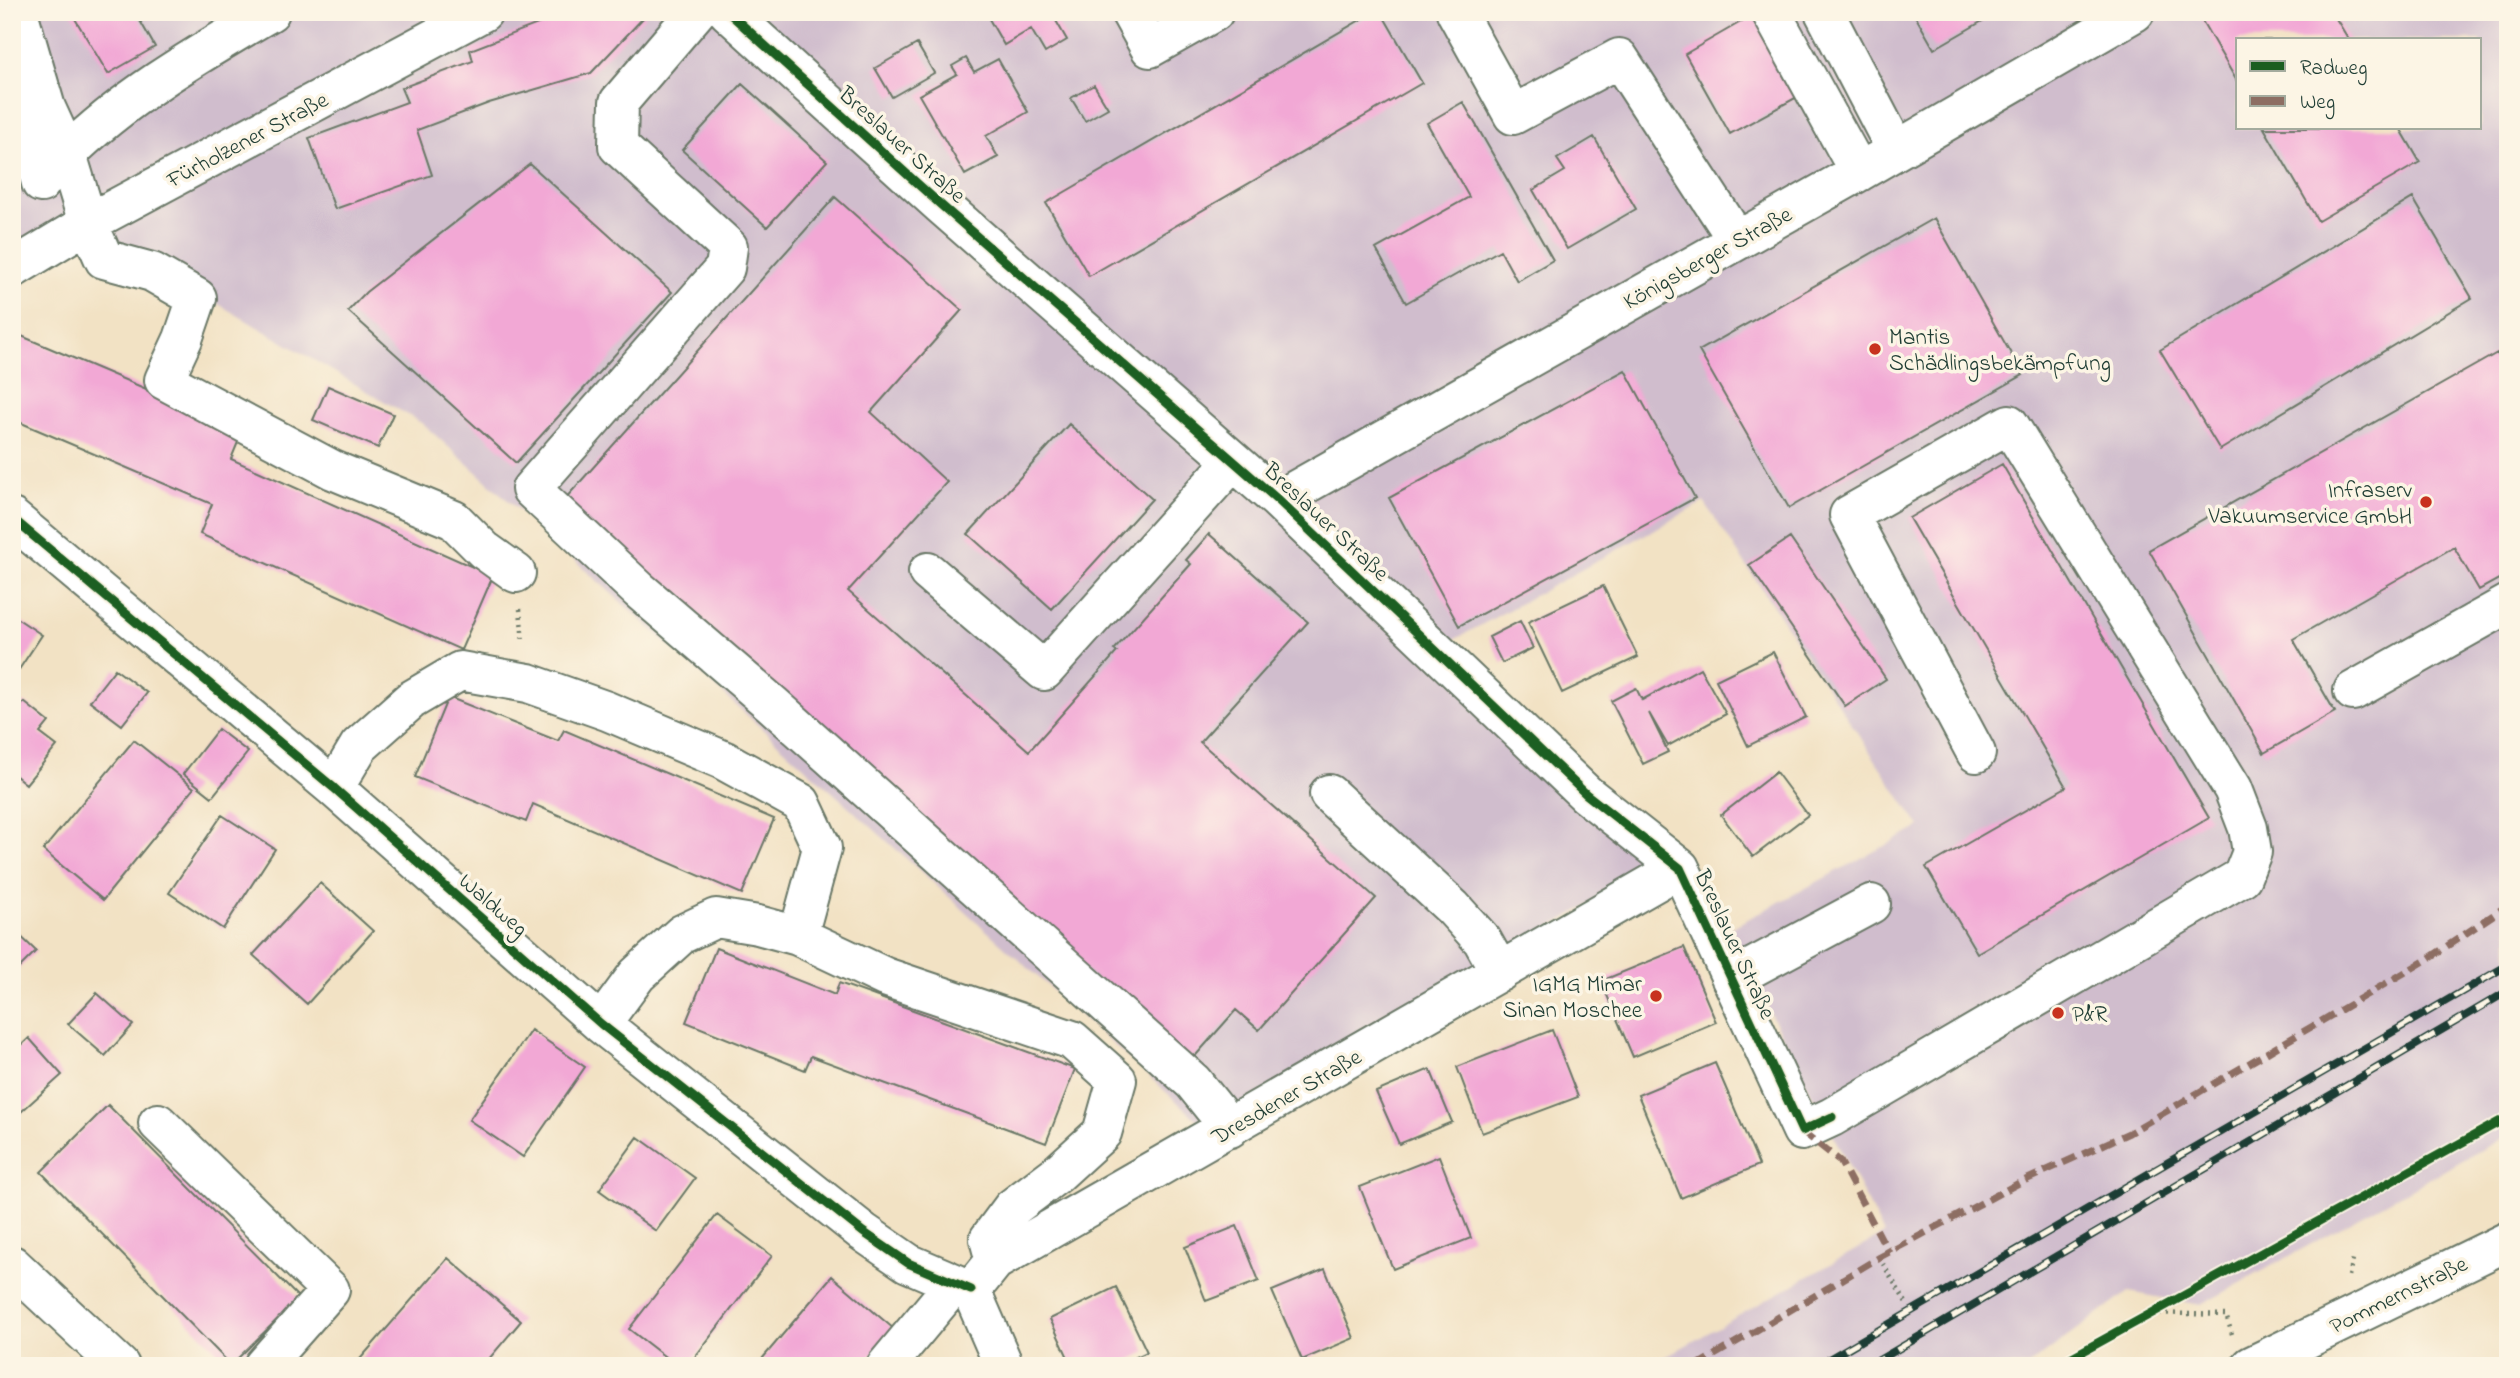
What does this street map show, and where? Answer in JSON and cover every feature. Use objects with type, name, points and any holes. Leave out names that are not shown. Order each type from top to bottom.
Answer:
[{"type":"street","points":[[18,12],[46,108],[48,175]]},
{"type":"street","points":[[48,175],[90,131],[172,70],[270,12]]},
{"type":"street","name":"Fürholzener Straße","points":[[12,269],[88,223],[483,12]]},
{"type":"street","points":[[696,12],[619,102],[618,146],[728,247],[725,268],[531,489],[639,590],[1193,1082],[1230,1128]]},
{"type":"street","name":"Breslauer Straße","points":[[728,12],[941,205],[1278,500],[1586,794],[1680,868],[1731,979],[1817,1124],[2242,877],[2252,852],[2248,828],[2234,789],[2009,424],[1850,515],[1976,753]]},
{"type":"street","points":[[1130,12],[1150,48],[1214,12]]},
{"type":"street","points":[[1456,12],[1513,115],[1619,58],[1737,240]]},
{"type":"street","points":[[1772,12],[1859,172]]},
{"type":"street","points":[[1824,12],[1896,150]]},
{"type":"street","name":"Königsberger Straße","points":[[1278,500],[1859,172],[2135,12]]},
{"type":"street","points":[[12,76],[48,175],[88,223],[104,259],[152,272],[197,298],[183,339],[164,380],[333,470],[454,520],[484,550],[516,573]]},
{"type":"street","points":[[928,572],[1044,671],[1233,461]]},
{"type":"street","name":"Waldweg","points":[[12,518],[334,789],[601,1024],[863,1232],[908,1263],[963,1287]]},
{"type":"street","points":[[2353,691],[2508,604]]},
{"type":"street","points":[[334,789],[359,746],[411,700],[460,671],[528,683],[607,711],[723,760],[801,803],[822,848],[798,936]]},
{"type":"street","points":[[1329,794],[1453,908],[1482,940],[1500,972]]},
{"type":"street","name":"Dresdener Straße","points":[[886,1366],[963,1287],[995,1261],[1680,868]]},
{"type":"street","points":[[1731,979],[1871,904]]},
{"type":"street","points":[[601,1024],[637,975],[681,934],[716,918],[758,925],[798,936],[886,977],[1072,1040],[1117,1080],[1102,1133],[1057,1174],[1012,1208],[989,1239],[995,1261]]},
{"type":"street","points":[[158,1123],[330,1290],[263,1366]]},
{"type":"street","name":"Pommernstraße","points":[[2242,1353],[2508,1241]]},
{"type":"street","points":[[12,1265],[120,1366]]},
{"type":"street","points":[[963,1287],[1004,1366]]},
{"type":"path","points":[[516,573],[528,683]]},
{"type":"path","points":[[1881,1260],[1907,1304]]},
{"type":"path","points":[[2153,1312],[2227,1315],[2242,1353]]},
{"type":"shaded area","points":[[12,12],[2508,12],[2508,1135],[2201,1305],[2129,1292],[2027,1366],[1649,1366],[1884,1234],[1727,930],[1920,827],[1704,502],[1452,641],[1658,865],[1204,1126],[423,424],[68,216],[12,251]]},
{"type":"building","points":[[71,12],[135,12],[155,47],[108,74]]},
{"type":"building","points":[[569,12],[640,12],[645,16],[591,73],[489,103],[417,130],[432,175],[335,209],[309,138],[407,102],[401,88],[473,61],[470,50]]},
{"type":"building","points":[[985,12],[1051,12],[1067,40],[1045,53],[1031,29],[1004,45]]},
{"type":"building","points":[[1374,12],[1381,12],[1422,83],[1089,276],[1046,203]]},
{"type":"building","points":[[1913,12],[1998,12],[1934,49]]},
{"type":"building","points":[[2332,12],[2348,38],[2236,38],[2236,80],[2198,14]]},
{"type":"building","points":[[1753,15],[1799,96],[1730,134],[1685,54]]},
{"type":"building","points":[[917,44],[934,73],[892,97],[875,68]]},
{"type":"building","points":[[966,58],[974,72],[998,59],[1028,112],[986,136],[998,157],[965,175],[919,95],[957,74],[952,66]]},
{"type":"building","points":[[742,84],[827,161],[767,227],[682,150]]},
{"type":"building","points":[[1094,85],[1108,108],[1085,121],[1071,98]]},
{"type":"building","points":[[1463,102],[1553,260],[1517,281],[1500,250],[1406,303],[1376,249],[1469,197],[1427,123]]},
{"type":"building","points":[[2265,130],[2401,130],[2420,162],[2318,221]]},
{"type":"building","points":[[1594,137],[1636,209],[1567,249],[1533,190],[1565,171],[1557,159]]},
{"type":"building","points":[[530,164],[672,292],[516,463],[348,311],[366,292]]},
{"type":"building","points":[[835,197],[962,310],[871,412],[947,482],[848,591],[1029,751],[1191,564],[1186,560],[1209,534],[1308,622],[1200,742],[1376,898],[1259,1030],[1236,1010],[1189,1063],[564,500]]},
{"type":"building","points":[[2413,198],[2472,298],[2220,450],[2160,350]]},
{"type":"building","points":[[1934,218],[2023,375],[1789,508],[1699,351]]},
{"type":"building","points":[[12,332],[243,430],[231,459],[493,576],[461,650],[200,534],[212,504],[12,419]]},
{"type":"building","points":[[2497,353],[2508,372],[2508,574],[2479,590],[2454,547],[2293,639],[2335,712],[2264,753],[2149,550]]},
{"type":"building","points":[[1625,370],[1695,498],[1459,626],[1389,498]]},
{"type":"building","points":[[328,386],[393,414],[378,448],[313,420]]},
{"type":"building","points":[[1069,424],[1152,499],[1052,609],[968,534]]},
{"type":"building","points":[[2002,464],[2209,818],[1977,953],[1926,867],[2066,787],[1909,518]]},
{"type":"building","points":[[1790,538],[1886,679],[1845,706],[1749,565]]},
{"type":"building","points":[[1603,586],[1638,657],[1562,693],[1528,622]]},
{"type":"building","points":[[12,615],[42,635],[12,680]]},
{"type":"building","points":[[1520,621],[1533,648],[1502,663],[1489,637]]},
{"type":"building","points":[[1773,652],[1806,717],[1748,746],[1716,680]]},
{"type":"building","points":[[1700,668],[1726,714],[1668,746],[1649,713],[1668,752],[1643,764],[1611,701],[1636,688],[1642,700]]},
{"type":"building","points":[[115,669],[147,693],[122,725],[90,701]]},
{"type":"building","points":[[448,697],[558,741],[564,730],[774,819],[742,894],[533,804],[526,822],[415,777]]},
{"type":"building","points":[[24,702],[49,722],[40,733],[57,746],[26,784],[16,776],[12,781],[12,716]]},
{"type":"building","points":[[218,729],[248,752],[212,797],[183,774]]},
{"type":"building","points":[[134,740],[194,788],[103,900],[43,850]]},
{"type":"building","points":[[1776,772],[1808,815],[1753,857],[1721,815]]},
{"type":"building","points":[[222,815],[275,849],[223,929],[169,893]]},
{"type":"building","points":[[320,883],[373,931],[307,1004],[253,955]]},
{"type":"building","points":[[12,928],[36,951],[12,975]]},
{"type":"building","points":[[1684,947],[1716,1022],[1633,1057],[1601,981]]},
{"type":"building","points":[[716,948],[835,995],[839,983],[1075,1069],[1046,1143],[811,1056],[805,1070],[686,1022]]},
{"type":"building","points":[[97,993],[133,1025],[105,1056],[68,1024]]},
{"type":"building","points":[[531,1030],[585,1067],[523,1157],[469,1120]]},
{"type":"building","points":[[1552,1030],[1578,1097],[1482,1133],[1457,1067]]},
{"type":"building","points":[[29,1038],[62,1075],[12,1120],[12,1054]]},
{"type":"building","points":[[1715,1063],[1759,1165],[1681,1198],[1638,1095]]},
{"type":"building","points":[[1430,1069],[1452,1122],[1399,1144],[1376,1092]]},
{"type":"building","points":[[108,1105],[299,1298],[231,1365],[41,1172]]},
{"type":"building","points":[[638,1137],[695,1178],[656,1231],[599,1190]]},
{"type":"building","points":[[1439,1156],[1471,1238],[1393,1269],[1360,1187]]},
{"type":"building","points":[[717,1215],[772,1256],[688,1366],[677,1366],[629,1329]]},
{"type":"building","points":[[1237,1226],[1259,1281],[1206,1301],[1185,1247]]},
{"type":"building","points":[[448,1258],[521,1321],[483,1366],[354,1366]]},
{"type":"building","points":[[1325,1269],[1354,1338],[1302,1360],[1272,1291]]},
{"type":"building","points":[[832,1276],[894,1329],[862,1366],[770,1366],[762,1359]]},
{"type":"building","points":[[1116,1287],[1147,1352],[1117,1366],[1072,1366],[1050,1319]]},
{"type":"railway","points":[[1817,1366],[2508,965]]},
{"type":"railway","points":[[1869,1366],[2508,991]]},
{"type":"marked path","points":[[1696,1366],[1880,1257],[2019,1183],[2129,1133],[2428,959],[2508,905]]},
{"type":"marked path","points":[[1802,1131],[1840,1161],[1889,1253]]},
{"type":"cycle path","points":[[728,12],[941,205],[1278,500],[1586,794],[1680,868],[1802,1131],[1832,1117]]},
{"type":"cycle path","points":[[12,518],[334,788],[601,1024],[863,1232],[908,1263],[971,1290]]},
{"type":"cycle path","points":[[2056,1366],[2508,1117]]},
{"type":"place","name":"Mantis Schädlingsbekämpfung","points":[[1875,349]]},
{"type":"place","name":"Infraserv Vakuumservice GmbH","points":[[2426,502]]},
{"type":"place","name":"IGMG Mimar Sinan Moschee","points":[[1656,996]]},
{"type":"place","name":"P&R","points":[[2058,1013]]}]
